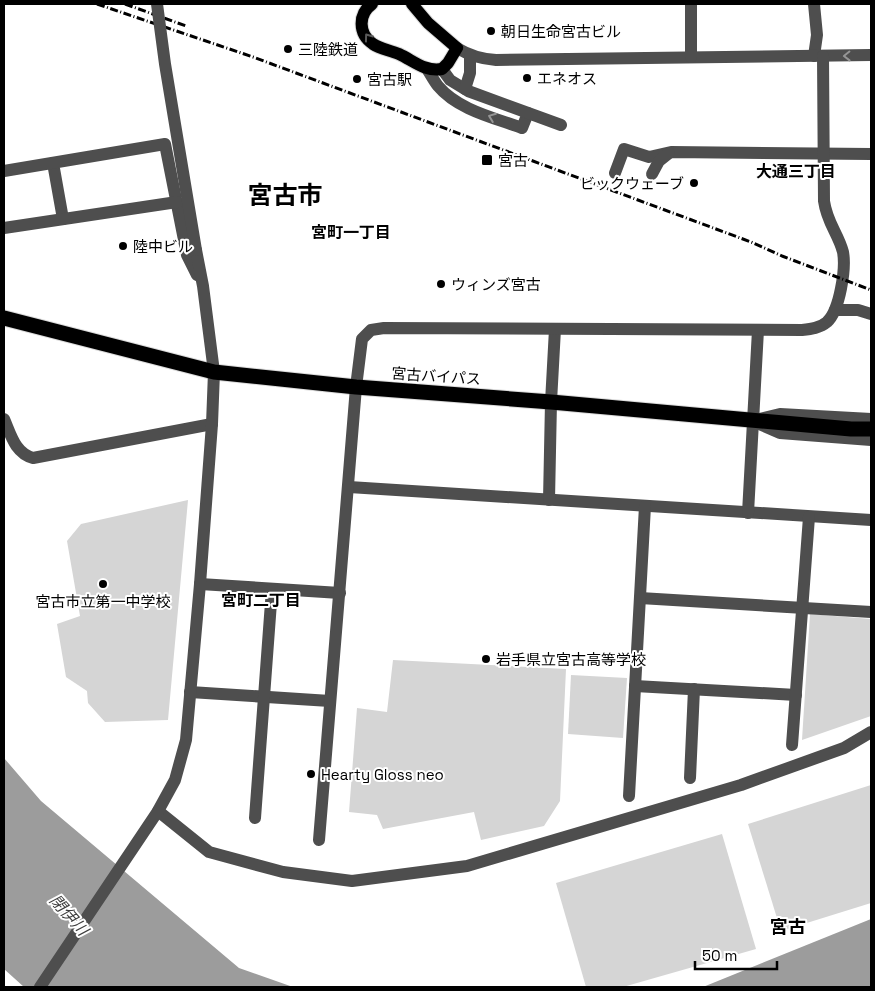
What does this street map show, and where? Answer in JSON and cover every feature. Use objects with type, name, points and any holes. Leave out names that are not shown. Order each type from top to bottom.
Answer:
[{"type":"highway","name":"宮古バイパス","points":[[4,318],[214,372],[356,387],[851,429],[871,429]]},
{"type":"main road","points":[[368,4],[361,20],[361,27],[373,44],[397,53],[428,69],[442,69],[457,48],[428,23],[412,4]]},
{"type":"street","points":[[40,987],[158,811],[176,780],[186,740],[200,584],[214,372],[203,286],[156,4]]},
{"type":"street","points":[[691,4],[691,58]]},
{"type":"street","points":[[319,840],[356,387],[362,339],[371,330],[384,328],[758,330],[811,329],[827,322],[835,310],[843,272],[843,254],[826,212],[814,4]]},
{"type":"street","points":[[457,48],[470,56],[496,60],[871,55]]},
{"type":"street","points":[[465,89],[470,73],[470,56]]},
{"type":"street","points":[[428,69],[439,87],[471,109],[522,128],[528,113]]},
{"type":"street","points":[[442,69],[450,80],[465,89],[561,124]]},
{"type":"street","points":[[4,170],[165,144],[187,255],[203,286]]},
{"type":"street","points":[[615,173],[624,148],[649,157],[671,152],[871,154]]},
{"type":"street","points":[[652,174],[659,161],[671,152]]},
{"type":"street","points":[[53,162],[64,219]]},
{"type":"street","points":[[4,228],[177,202]]},
{"type":"street","points":[[835,310],[858,310],[871,314]]},
{"type":"street","points":[[549,500],[550,402],[555,329]]},
{"type":"street","points":[[748,513],[758,330]]},
{"type":"street","points":[[753,421],[780,414],[871,419]]},
{"type":"street","points":[[4,419],[18,450],[34,458],[212,424]]},
{"type":"street","points":[[753,421],[780,433],[871,440]]},
{"type":"street","points":[[349,487],[871,520]]},
{"type":"street","points":[[629,796],[645,506]]},
{"type":"street","points":[[792,745],[809,517]]},
{"type":"street","points":[[200,584],[340,593]]},
{"type":"street","points":[[256,818],[272,589]]},
{"type":"street","points":[[640,598],[871,612]]},
{"type":"street","points":[[635,686],[796,695]]},
{"type":"street","points":[[690,778],[694,689]]},
{"type":"street","points":[[190,692],[330,701]]},
{"type":"street","points":[[158,811],[210,852],[283,872],[352,881],[467,866],[741,785],[844,748],[871,732]]},
{"type":"shaded area","points":[[188,500],[168,720],[105,722],[88,703],[87,691],[66,677],[57,624],[80,616],[67,541],[81,524]]},
{"type":"shaded area","points":[[810,614],[871,619],[871,716],[802,740]]},
{"type":"shaded area","points":[[393,660],[566,669],[560,801],[544,826],[481,840],[474,812],[383,829],[377,815],[349,812],[357,708],[387,712]]},
{"type":"shaded area","points":[[571,675],[627,678],[623,738],[568,734]]},
{"type":"shaded area","points":[[871,785],[871,903],[781,931],[748,824]]},
{"type":"shaded area","points":[[722,834],[756,949],[623,987],[586,987],[556,883]]},
{"type":"water","name":"閉伊川","points":[[4,758],[41,801],[239,968],[293,987],[24,987],[4,969]]},
{"type":"water","points":[[871,919],[871,987],[703,987]]},
{"type":"railway","points":[[97,4],[253,57],[751,242],[871,290]]},
{"type":"railway","points":[[125,4],[186,26]]},
{"type":"place","name":"朝日生命宮古ビル","points":[[491,31]]},
{"type":"place","name":"三陸鉄道","points":[[288,49]]},
{"type":"place","name":"エネオス","points":[[527,78]]},
{"type":"place","name":"宮古駅","points":[[357,79]]},
{"type":"place","name":"宮古","points":[[487,160]]},
{"type":"place","name":"ビックウェーブ","points":[[694,183]]},
{"type":"place","name":"陸中ビル","points":[[123,246]]},
{"type":"place","name":"ウィンズ宮古","points":[[441,284]]},
{"type":"place","name":"宮古市立第一中学校","points":[[103,584]]},
{"type":"place","name":"岩手県立宮古高等学校","points":[[486,659]]},
{"type":"place","name":"Hearty Gloss neo","points":[[311,774]]},
{"type":"district","name":"大通三丁目","points":[[796,171]]},
{"type":"district","name":"宮古市","points":[[285,195]]},
{"type":"district","name":"宮町一丁目","points":[[351,232]]},
{"type":"district","name":"宮町二丁目","points":[[261,600]]},
{"type":"district","name":"宮古","points":[[788,926]]}]
